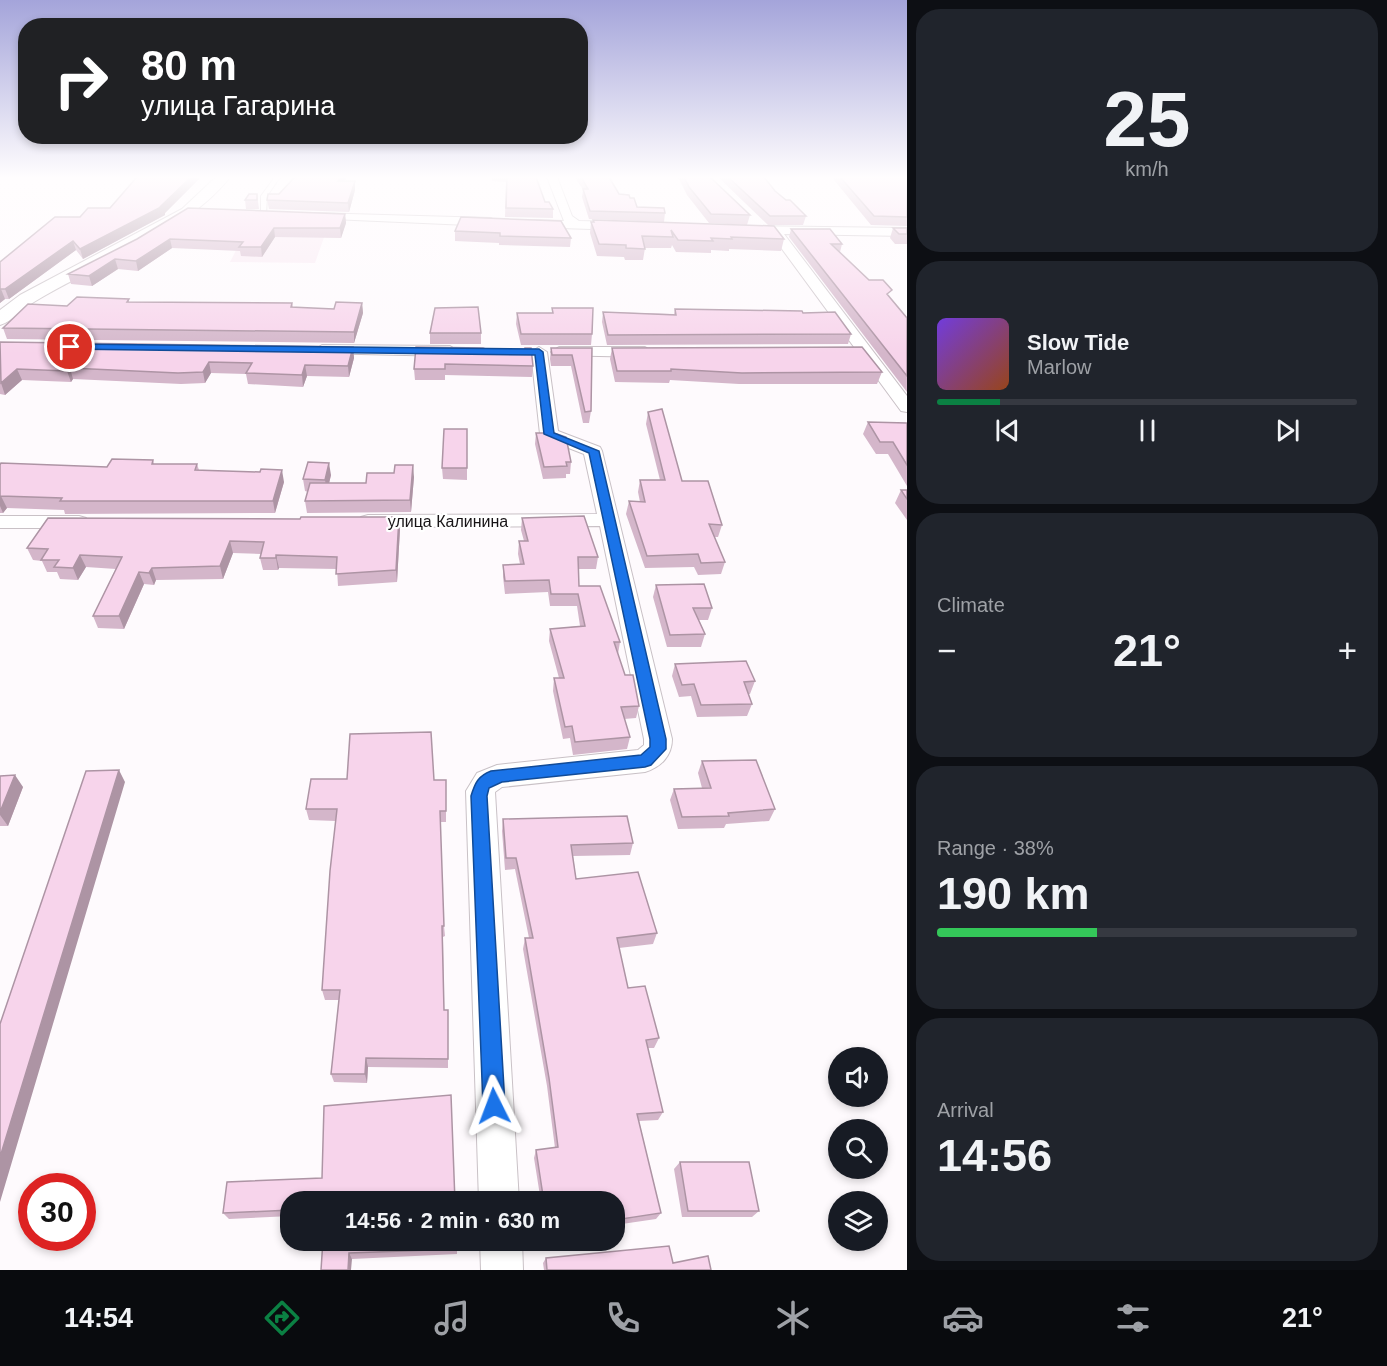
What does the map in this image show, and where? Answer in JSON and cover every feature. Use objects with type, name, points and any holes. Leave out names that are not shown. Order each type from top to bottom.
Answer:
[{"type":"street","points":[[0,319],[26,299],[143,236]]},
{"type":"street","points":[[773,236],[907,407]]},
{"type":"street","points":[[311,350],[467,351]]},
{"type":"street","points":[[840,351],[863,351]]},
{"type":"street","points":[[498,1191],[479,796],[483,784],[491,778],[502,775],[645,761],[658,749],[658,739],[593,451],[549,434],[533,352],[666,352]]},
{"type":"street","name":"улица Калинина","points":[[345,521],[607,520]]},
{"type":"street","points":[[0,522],[95,522]]},
{"type":"street","points":[[501,1251],[502,1270]]},
{"type":"shaded area","points":[[243,236],[324,236],[315,263],[230,262]]},
{"type":"building","points":[[31,236],[105,236],[80,249],[73,241],[5,289],[0,289],[0,262]]},
{"type":"building","points":[[141,236],[268,236],[261,247],[239,247],[243,242],[170,239],[136,261],[115,259],[89,276],[68,274]]},
{"type":"building","points":[[509,236],[570,236],[571,238]]},
{"type":"building","points":[[596,236],[642,236],[645,249],[626,248],[626,245],[599,244]]},
{"type":"building","points":[[675,236],[782,236],[784,239],[731,237],[732,239],[711,238],[713,241],[678,240]]},
{"type":"building","points":[[797,236],[836,236],[842,244],[831,244],[869,280],[883,280],[892,290],[887,294],[907,318],[907,376]]},
{"type":"building","points":[[77,297],[129,299],[127,302],[292,303],[291,307],[334,309],[336,302],[362,303],[354,332],[3,328],[28,304],[67,306]]},
{"type":"building","points":[[478,307],[481,333],[430,333],[435,308]]},
{"type":"building","points":[[552,308],[593,308],[592,334],[521,334],[517,313],[553,313]]},
{"type":"building","points":[[675,309],[835,312],[851,334],[608,335],[603,312],[676,315]]},
{"type":"building","points":[[0,342],[353,347],[348,366],[305,365],[302,375],[246,373],[252,363],[209,362],[203,372],[178,373],[70,368],[67,371],[17,369],[1,383]]},
{"type":"building","points":[[416,347],[483,348],[491,351],[525,351],[525,348],[531,348],[533,366],[445,364],[445,369],[414,369]]},
{"type":"building","points":[[862,347],[882,372],[742,373],[671,369],[671,371],[617,371],[612,348]]},
{"type":"building","points":[[551,348],[592,348],[591,411],[585,412],[572,355],[552,355]]},
{"type":"building","points":[[662,409],[682,481],[708,481],[722,525],[709,524],[725,562],[701,563],[698,554],[647,556],[629,501],[645,502],[640,480],[665,480],[648,412]]},
{"type":"building","points":[[868,422],[907,423],[907,465],[893,442],[880,442]]},
{"type":"building","points":[[444,429],[467,429],[467,468],[442,468]]},
{"type":"building","points":[[536,433],[554,433],[566,437],[571,462],[566,462],[567,466],[544,467]]},
{"type":"building","points":[[112,459],[153,460],[152,464],[197,464],[195,470],[260,472],[261,469],[282,470],[273,501],[60,501],[62,498],[0,497],[1,463],[107,467]]},
{"type":"building","points":[[308,462],[329,463],[325,480],[303,479]]},
{"type":"building","points":[[395,465],[413,465],[410,500],[305,501],[310,483],[366,483],[367,473],[394,473]]},
{"type":"building","points":[[901,490],[907,490],[907,499]]},
{"type":"building","points":[[584,516],[598,557],[578,557],[579,586],[600,586],[620,642],[614,642],[625,675],[633,675],[639,706],[621,707],[630,737],[575,742],[572,726],[565,727],[554,678],[564,678],[550,629],[585,626],[578,594],[551,594],[549,580],[505,581],[503,565],[524,564],[519,541],[528,541],[522,518]]},
{"type":"building","points":[[301,517],[399,517],[396,570],[336,574],[337,557],[276,555],[276,558],[260,558],[264,542],[230,541],[220,566],[152,568],[149,573],[139,572],[119,616],[93,616],[122,557],[80,555],[73,568],[54,567],[59,560],[41,560],[48,549],[27,548],[48,518],[300,519]]},
{"type":"building","points":[[704,584],[712,608],[693,608],[705,634],[670,635],[656,585]]},
{"type":"building","points":[[746,661],[755,681],[744,682],[752,704],[701,705],[694,684],[682,685],[675,664]]},
{"type":"building","points":[[431,732],[434,780],[446,780],[446,811],[440,811],[444,1010],[448,1010],[448,1059],[366,1058],[365,1074],[331,1074],[340,990],[322,990],[330,871],[337,809],[306,809],[311,779],[347,779],[350,734]]},
{"type":"building","points":[[756,760],[775,809],[728,813],[729,816],[682,817],[674,789],[711,788],[702,761]]},
{"type":"building","points":[[119,770],[0,1157],[0,1024],[86,771]]},
{"type":"building","points":[[15,775],[0,812],[0,776]]},
{"type":"building","points":[[627,816],[633,843],[571,845],[576,879],[638,872],[657,933],[617,938],[628,988],[645,986],[659,1038],[646,1040],[663,1112],[637,1114],[661,1213],[625,1218],[625,1191],[542,1191],[536,1150],[558,1147],[549,1078],[525,938],[533,938],[516,858],[506,858],[503,819]]},
{"type":"building","points":[[451,1095],[455,1191],[280,1191],[280,1210],[223,1213],[227,1182],[322,1178],[324,1106]]},
{"type":"building","points":[[680,1162],[749,1162],[759,1211],[688,1211]]},
{"type":"building","points":[[669,1246],[673,1263],[708,1256],[711,1270],[547,1270],[546,1258]]},
{"type":"building","points":[[322,1251],[403,1251],[349,1253],[348,1270],[321,1270]]},
{"type":"route","points":[[70,347],[539,352],[549,434],[593,451],[658,739],[658,749],[645,761],[502,775],[491,778],[483,784],[479,796],[494,1106]]}]
